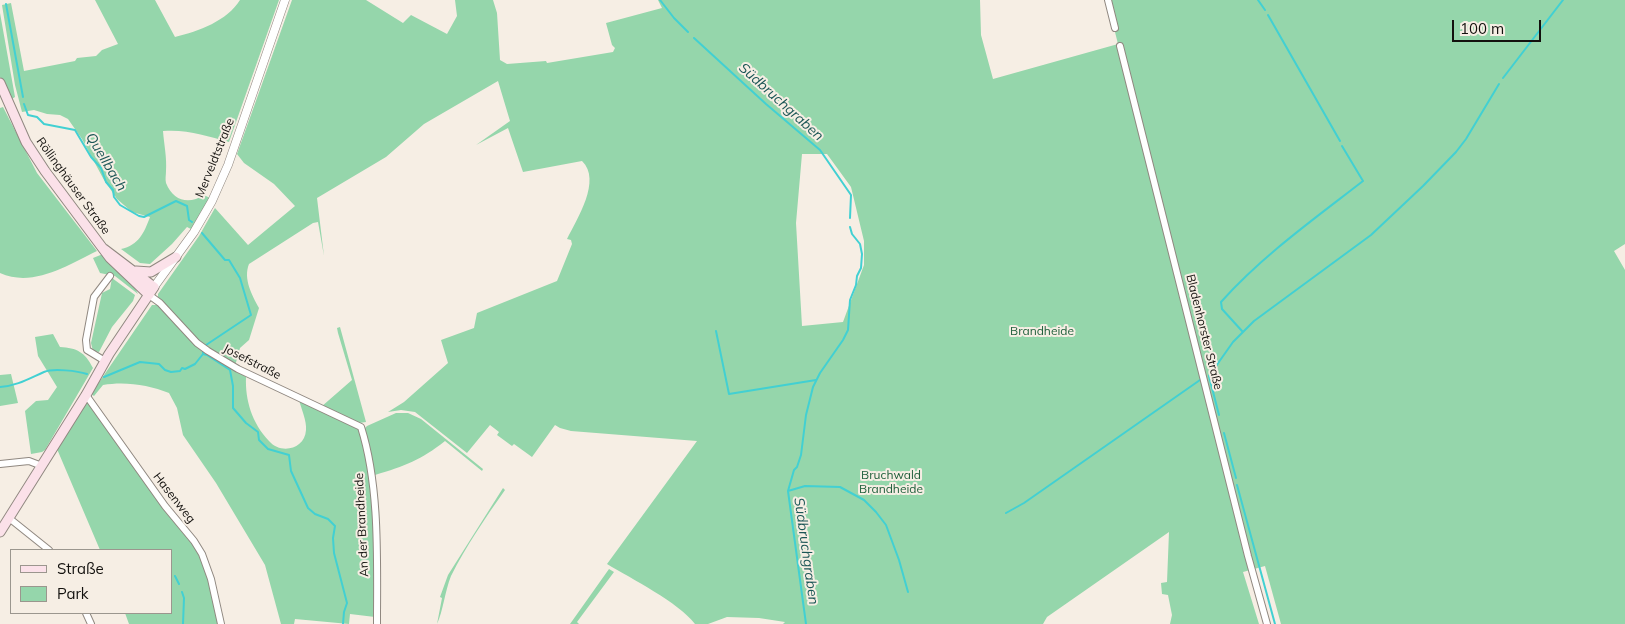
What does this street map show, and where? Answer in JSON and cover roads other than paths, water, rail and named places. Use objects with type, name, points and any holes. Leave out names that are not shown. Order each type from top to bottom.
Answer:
[{"type":"main road","name":"Röllinghäuser Straße","points":[[0,83],[26,142],[67,201],[123,271],[151,291]]},
{"type":"main road","name":"Röllinghäuser Straße","points":[[104,249],[133,271],[151,291]]},
{"type":"main road","points":[[133,271],[152,272],[176,257]]},
{"type":"main road","name":"Merveldtstraße","points":[[0,532],[86,395],[105,361],[151,291]]},
{"type":"street","name":"Merveldtstraße","points":[[151,291],[176,257],[212,201],[228,165],[285,0]]},
{"type":"street","points":[[1108,0],[1116,28]]},
{"type":"street","name":"Bladenhorster Straße","points":[[1120,46],[1267,624]]},
{"type":"street","points":[[105,361],[88,350],[86,340],[94,297],[110,276]]},
{"type":"street","name":"Josefstraße","points":[[151,291],[197,342],[208,351],[238,369],[361,427]]},
{"type":"street","name":"Hasenweg","points":[[86,395],[164,506],[194,541],[202,554],[211,579],[221,624]]},
{"type":"street","name":"An der Brandheide","points":[[361,427],[367,446],[374,500],[376,624]]},
{"type":"street","points":[[0,464],[29,461],[42,466]]},
{"type":"street","points":[[9,518],[48,549]]},
{"type":"waterway","name":"Südbruchgraben","points":[[660,0],[688,32]]},
{"type":"waterway","points":[[1258,0],[1265,10]]},
{"type":"waterway","points":[[1503,78],[1563,0]]},
{"type":"waterway","name":"Quellbach","points":[[6,4],[23,97]]},
{"type":"waterway","points":[[1268,15],[1340,141]]},
{"type":"waterway","name":"Südbruchgraben","points":[[694,38],[820,150],[851,195],[850,218]]},
{"type":"waterway","points":[[1219,415],[1209,376],[1233,342],[1254,321],[1371,235],[1423,186],[1466,139],[1499,84]]},
{"type":"waterway","name":"Quellbach","points":[[24,104],[28,115],[37,117],[44,124],[75,130],[91,157],[101,168],[106,182],[113,190],[114,197],[120,205],[144,217],[176,201],[187,206],[189,220],[192,222]]},
{"type":"waterway","points":[[1242,331],[1222,309],[1221,302],[1271,254],[1363,181],[1342,146]]},
{"type":"waterway","name":"Südbruchgraben","points":[[806,624],[788,491],[801,455],[806,415],[813,387],[848,330],[850,300],[861,268],[862,254],[860,244],[852,234],[850,227]]},
{"type":"waterway","name":"Quellbach","points":[[202,233],[225,260],[229,260],[240,278],[251,315],[206,345]]},
{"type":"waterway","points":[[716,331],[729,394],[816,380]]},
{"type":"waterway","name":"Quellbach","points":[[203,350],[203,354],[230,370],[233,386],[233,408],[246,423],[258,432],[259,440],[268,449],[289,455],[291,471],[308,508],[315,514],[328,519],[335,526],[333,538],[334,553],[347,603],[343,624]]},
{"type":"waterway","points":[[104,377],[140,362],[159,364],[165,370],[171,372],[180,371],[182,368],[185,369],[195,364],[203,354]]},
{"type":"waterway","points":[[0,387],[18,383],[53,370],[87,374]]},
{"type":"waterway","points":[[1006,513],[1024,503],[1200,380]]},
{"type":"waterway","points":[[1224,433],[1236,478]]},
{"type":"waterway","points":[[1237,485],[1275,624]]},
{"type":"waterway","points":[[788,491],[805,486],[840,487],[864,500],[886,525],[908,592]]},
{"type":"waterway","points":[[175,576],[179,584]]},
{"type":"waterway","points":[[182,592],[184,598],[183,624]]},
{"type":"park label","name":"Brandheide","points":[[1042,331]]},
{"type":"park label","name":"Bruchwald Brandheide","points":[[891,482]]}]
